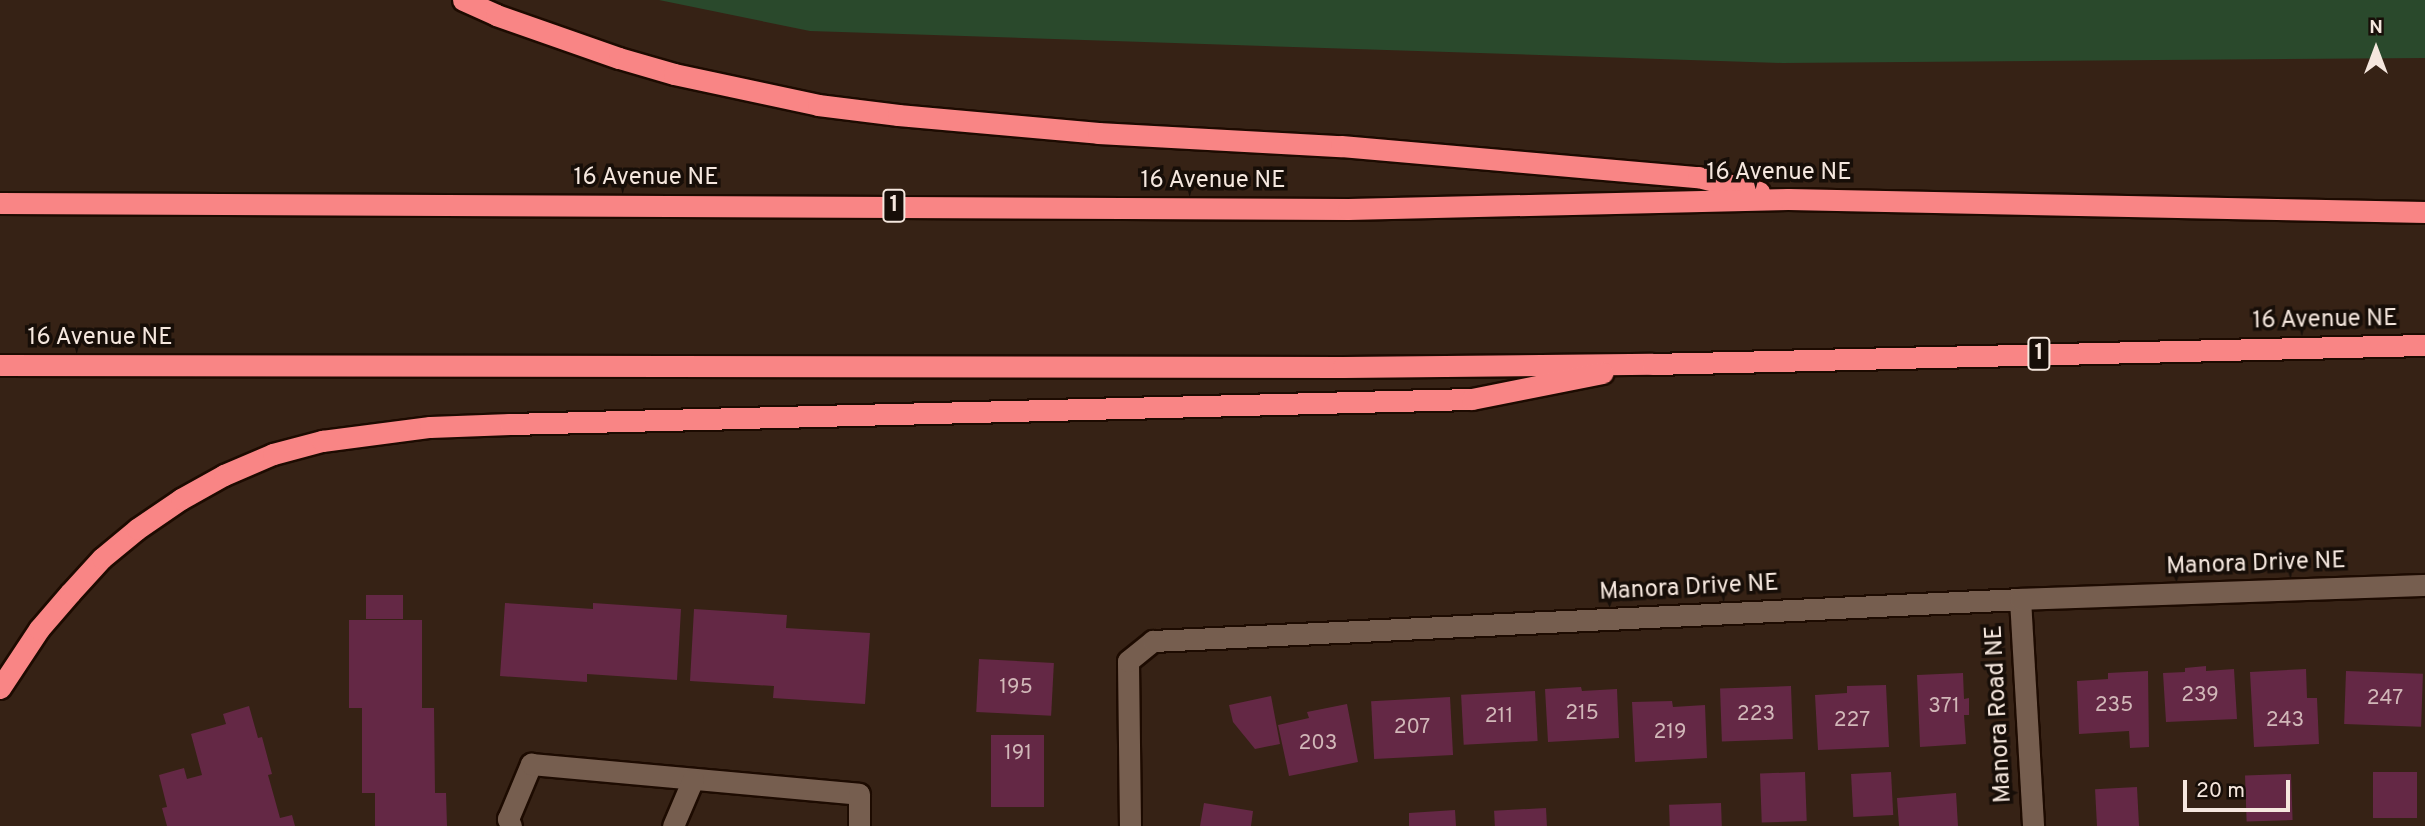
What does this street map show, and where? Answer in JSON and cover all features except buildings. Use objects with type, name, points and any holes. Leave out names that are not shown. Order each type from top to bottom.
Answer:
[{"type":"highway","points":[[463,0],[556,37],[652,68],[818,105],[898,116],[1084,131],[1341,146],[1698,177],[1788,198]]},
{"type":"highway","name":"16 Avenue NE","points":[[0,203],[1348,209],[1788,198],[2425,212]]},
{"type":"highway","name":"16 Avenue NE","points":[[0,365],[580,363],[1343,367],[1652,363],[2425,345]]},
{"type":"highway","points":[[0,688],[39,629],[69,593],[102,558],[138,529],[181,499],[224,475],[273,454],[322,441],[430,427],[483,425],[1472,400],[1652,363]]},
{"type":"street","name":"Manora Drive NE","points":[[1130,826],[1128,661],[1153,641],[2020,599],[2425,585]]},
{"type":"street","name":"Manora Road NE","points":[[2020,599],[2033,826]]},
{"type":"street","points":[[511,826],[508,819],[531,764],[859,794],[859,826]]},
{"type":"street","points":[[673,826],[693,779]]},
{"type":"green space","points":[[659,0],[2425,0],[2425,58],[1782,63],[810,31]]}]
